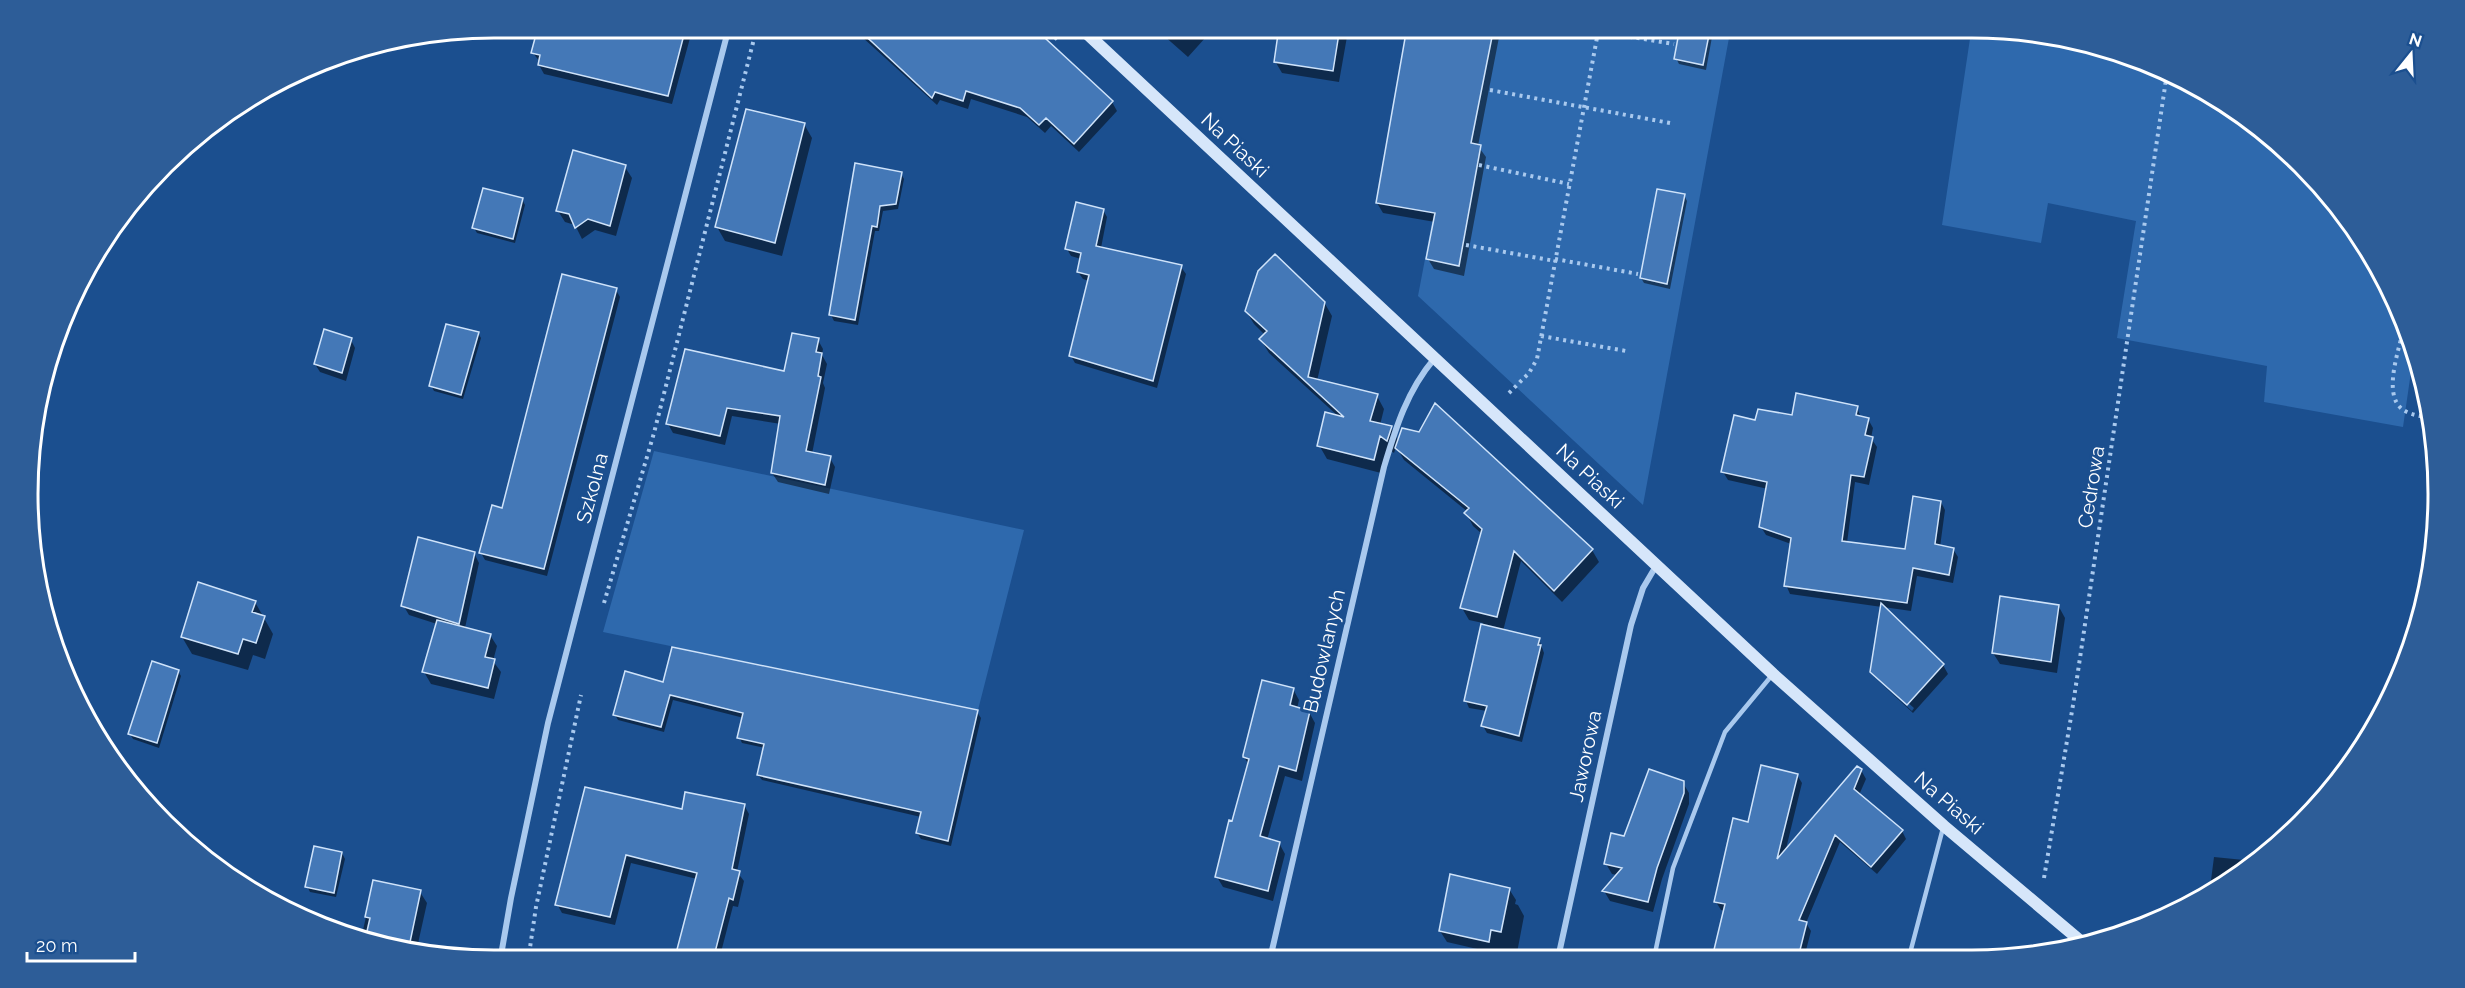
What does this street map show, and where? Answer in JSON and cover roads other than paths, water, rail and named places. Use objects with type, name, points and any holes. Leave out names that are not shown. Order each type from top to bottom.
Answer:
[{"type":"street","name":"Szkolna","points":[[502,950],[510,898],[548,723],[726,38]]},
{"type":"street","name":"Na Piaski","points":[[1092,38],[1773,674],[1944,825],[2077,938]]},
{"type":"street","name":"Budowlanych","points":[[1272,950],[1384,467],[1399,417],[1418,378],[1434,359]]},
{"type":"street","name":"Jaworowa","points":[[1560,950],[1631,626],[1643,588],[1656,565]]},
{"type":"lane","points":[[1656,950],[1673,868],[1725,732],[1773,674]]},
{"type":"lane","points":[[1912,950],[1944,825]]}]
